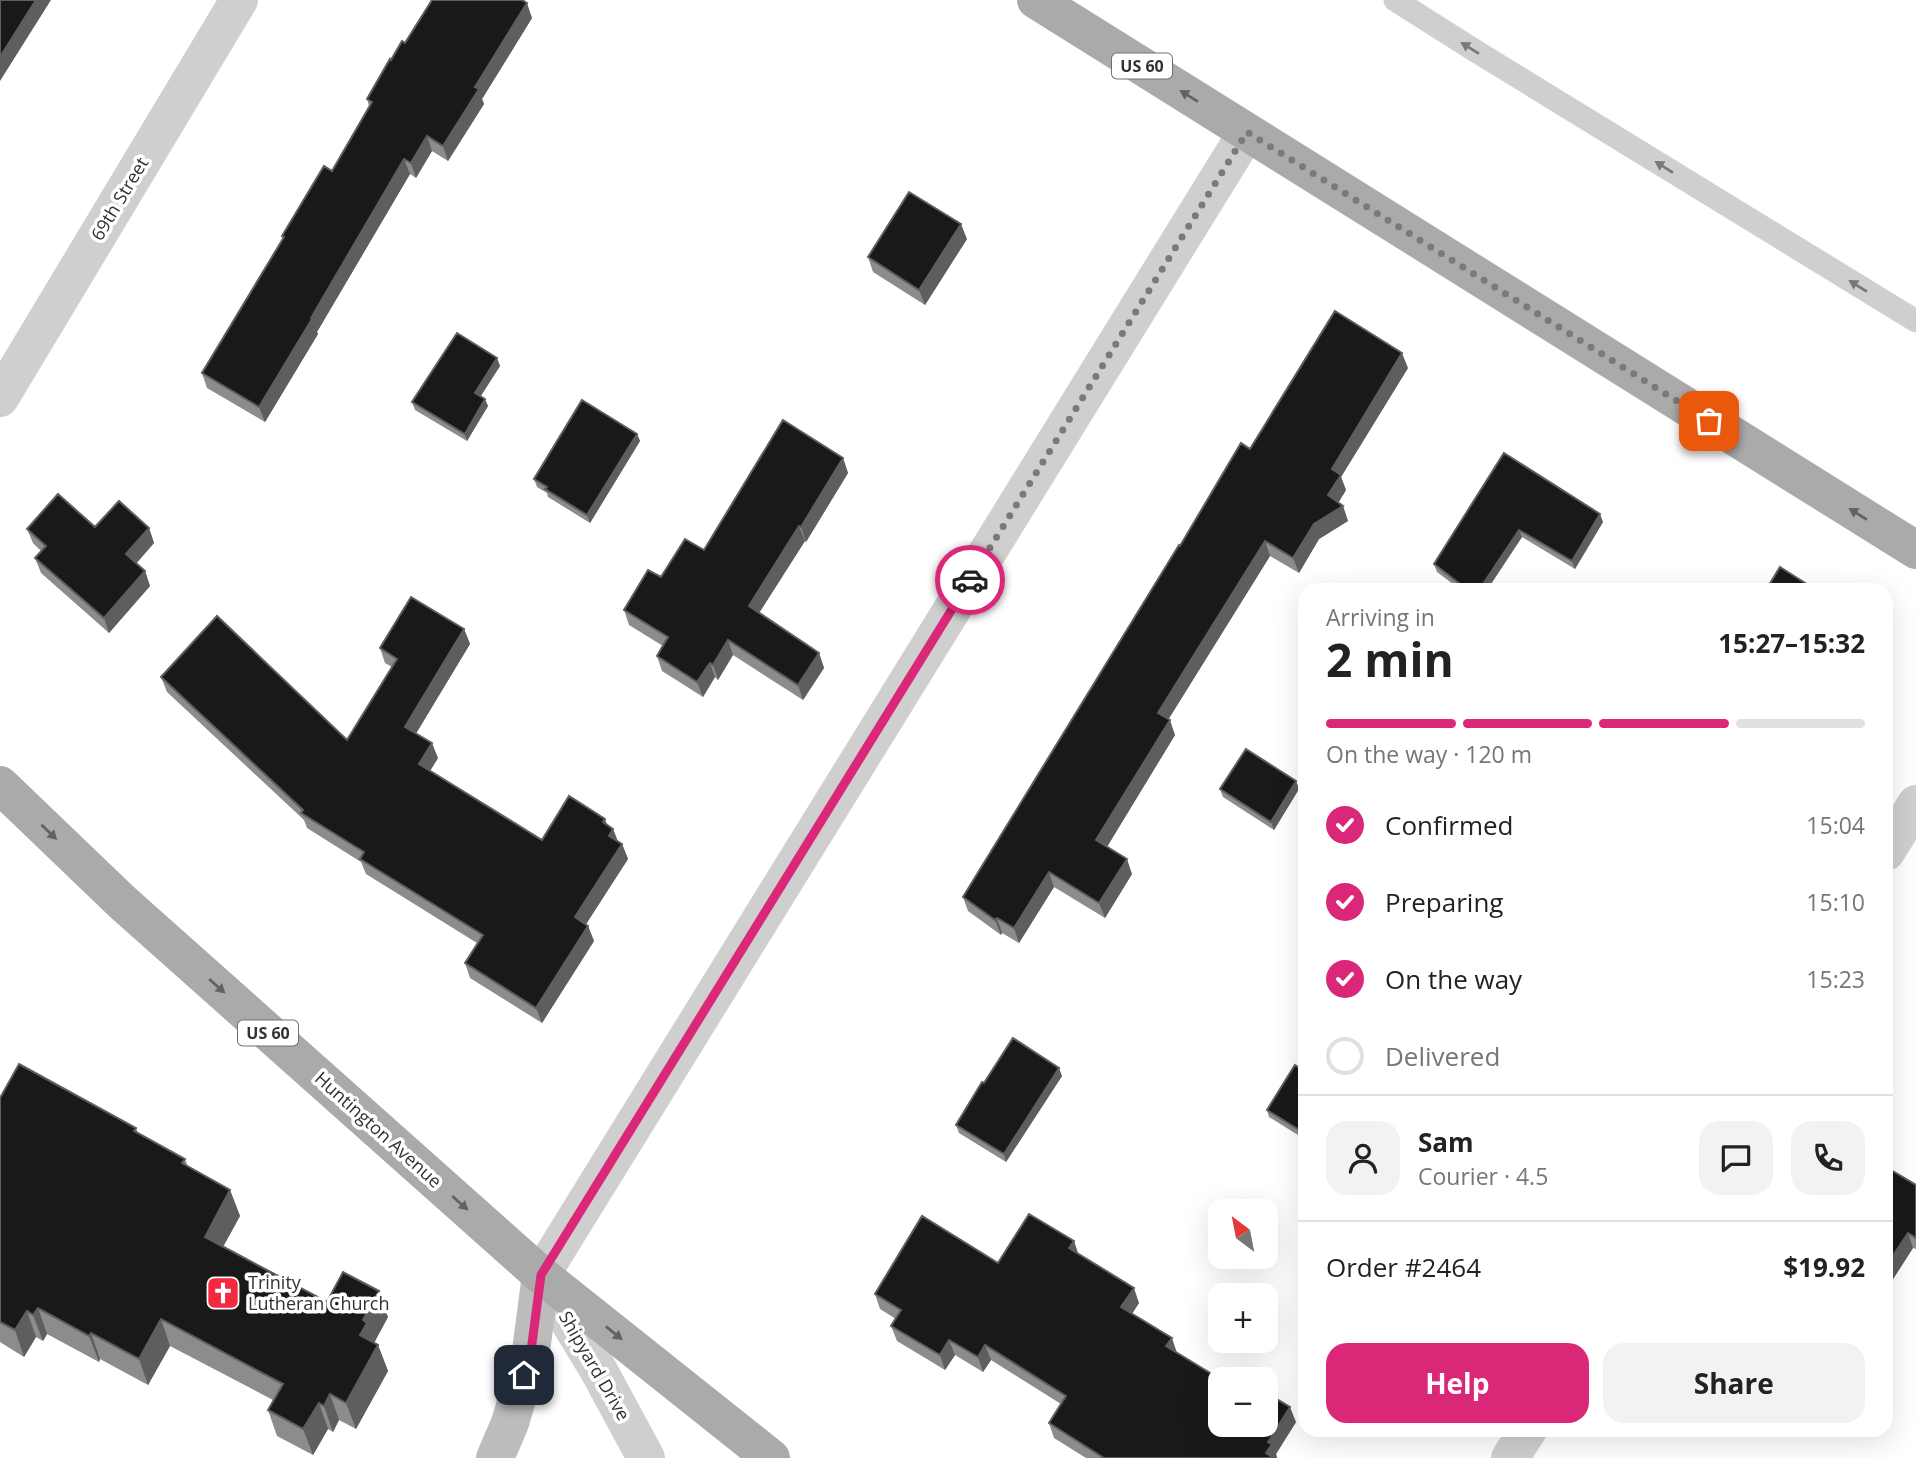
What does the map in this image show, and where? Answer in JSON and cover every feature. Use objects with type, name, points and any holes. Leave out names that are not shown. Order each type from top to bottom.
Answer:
[{"type":"main road","name":"US 60","points":[[1036,0],[1916,550]]},
{"type":"main road","name":"Huntington Avenue","points":[[0,785],[122,902],[541,1275],[771,1458]]},
{"type":"street","name":"69th Street","points":[[0,398],[239,0]]},
{"type":"street","points":[[495,1458],[510,1423],[531,1351],[541,1275],[1247,132]]},
{"type":"street","points":[[1893,841],[1916,804]]},
{"type":"street","name":"Shipyard Drive","points":[[541,1275],[599,1371],[646,1458]]},
{"type":"street","points":[[1510,1458],[1524,1437]]},
{"type":"lane","points":[[1395,0],[1916,321]]},
{"type":"building","points":[[0,0],[36,0],[0,57]]},
{"type":"building","points":[[432,0],[522,0],[527,3],[475,87],[479,89],[443,146],[427,136],[411,163],[404,159],[259,407],[202,373],[324,166],[332,171],[372,102],[367,99],[390,59],[402,41],[405,43]]},
{"type":"building","points":[[909,192],[961,224],[919,290],[868,257]]},
{"type":"building","points":[[1335,311],[1402,353],[1332,469],[1341,475],[1328,495],[1343,506],[1314,524],[1293,558],[1265,541],[1158,713],[1170,720],[1096,840],[1127,859],[1099,903],[1049,872],[1014,928],[997,918],[995,920],[963,897],[1241,443],[1250,449]]},
{"type":"building","points":[[457,333],[497,358],[475,393],[485,399],[465,434],[412,402]]},
{"type":"building","points":[[582,400],[637,434],[587,515],[534,479]]},
{"type":"building","points":[[783,420],[843,458],[749,606],[819,653],[798,685],[728,640],[713,665],[710,663],[697,682],[657,656],[668,637],[624,610],[648,570],[661,577],[685,539],[704,550]]},
{"type":"building","points":[[1504,453],[1600,514],[1572,561],[1519,530],[1484,583],[1459,583],[1434,564]]},
{"type":"building","points":[[58,494],[95,527],[119,501],[149,528],[126,554],[145,571],[104,618],[35,558],[46,546],[27,529]]},
{"type":"building","points":[[1780,567],[1805,583],[1770,583]]},
{"type":"building","points":[[411,597],[464,629],[405,727],[432,743],[419,764],[542,840],[569,796],[605,819],[603,822],[613,829],[609,836],[622,844],[575,917],[588,926],[536,1008],[465,963],[483,935],[360,859],[364,852],[301,813],[303,810],[161,677],[217,616],[347,740],[397,659],[380,648]]},
{"type":"building","points":[[1246,749],[1296,781],[1271,822],[1220,789]]},
{"type":"building","points":[[1013,1038],[1059,1068],[1004,1154],[956,1125]]},
{"type":"building","points":[[19,1064],[136,1128],[134,1131],[185,1159],[182,1163],[230,1190],[205,1237],[327,1302],[343,1272],[379,1291],[363,1320],[367,1323],[360,1335],[378,1345],[346,1403],[330,1394],[324,1406],[319,1403],[303,1429],[268,1410],[283,1384],[161,1319],[139,1359],[38,1308],[33,1315],[27,1311],[15,1330],[0,1322],[0,1098]]},
{"type":"building","points":[[1295,1065],[1298,1067],[1298,1129],[1267,1110]]},
{"type":"building","points":[[1893,1171],[1916,1185],[1916,1238],[1908,1233],[1893,1256]]},
{"type":"building","points":[[1029,1214],[1074,1241],[1069,1248],[1134,1288],[1121,1307],[1172,1338],[1166,1346],[1208,1372],[1208,1437],[1271,1437],[1268,1442],[1272,1444],[1266,1453],[1274,1458],[1104,1458],[1049,1423],[1066,1396],[985,1345],[978,1357],[949,1340],[940,1355],[891,1326],[901,1310],[875,1294],[922,1216],[998,1263]]},
{"type":"building","points":[[1278,1400],[1290,1407],[1278,1426]]},
{"type":"way so far","points":[[970,580],[1247,132],[1709,421]]},
{"type":"place","name":"Trinity Lutheran Church","points":[[223,1293]]},
{"type":"route","points":[[524,1375],[531,1351],[541,1275],[970,580]]}]
